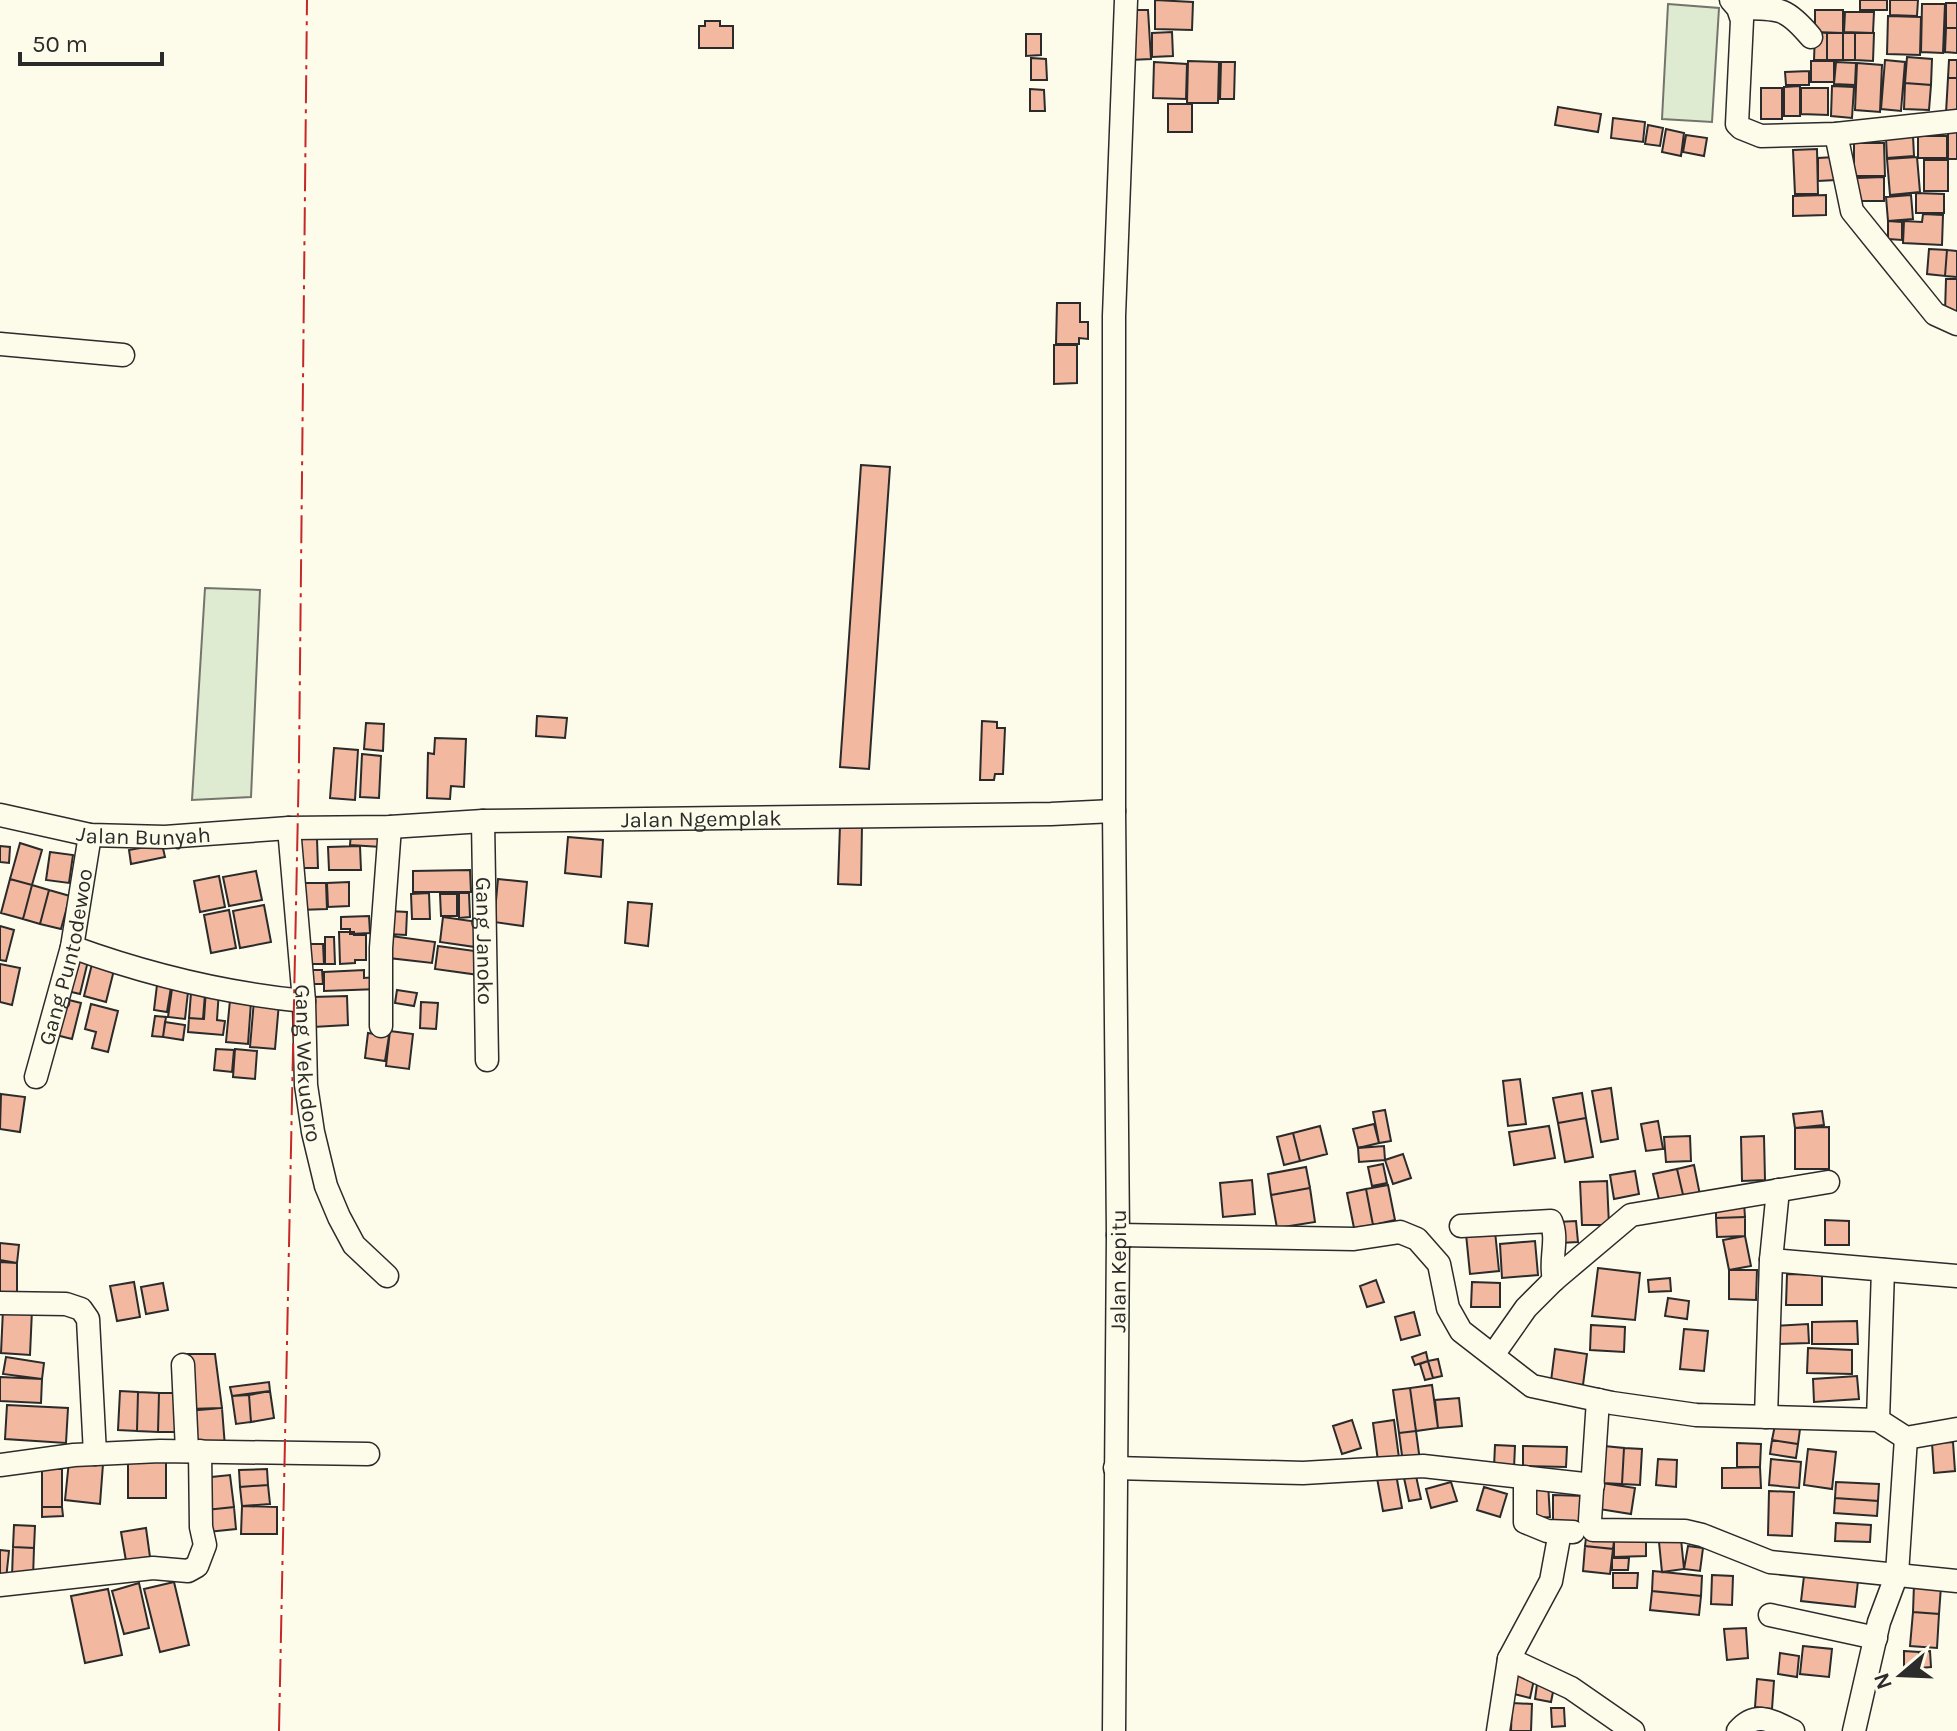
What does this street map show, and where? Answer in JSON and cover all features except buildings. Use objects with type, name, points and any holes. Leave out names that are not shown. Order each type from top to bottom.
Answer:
[{"type":"street","name":"Jalan Kepitu","points":[[1114,1731],[1118,1235],[1114,316],[1126,0]]},
{"type":"street","points":[[1734,4],[1784,11],[1794,17],[1811,37]]},
{"type":"street","points":[[1734,4],[1742,20],[1739,126],[1761,136],[1836,134],[1957,121]]},
{"type":"street","points":[[1836,134],[1852,211],[1935,314],[1957,324]]},
{"type":"street","points":[[0,344],[123,355]]},
{"type":"street","name":"Jalan Ngemplak","points":[[289,828],[390,827],[483,821],[1114,811]]},
{"type":"street","name":"Jalan Bunyah","points":[[0,815],[90,835],[165,837],[289,828]]},
{"type":"street","name":"Gang Janoko","points":[[483,821],[487,1060]]},
{"type":"street","points":[[381,1026],[381,948],[390,827]]},
{"type":"street","name":"Gang Wekudoro","points":[[289,828],[304,1001],[306,1085],[313,1132],[326,1186],[354,1245],[387,1276]]},
{"type":"street","name":"Gang Puntodewoo","points":[[36,1077],[72,947],[90,835]]},
{"type":"street","points":[[72,947],[177,980],[247,995],[304,1001]]},
{"type":"street","points":[[1493,1355],[1526,1308],[1631,1215],[1828,1182]]},
{"type":"street","points":[[1766,1417],[1771,1260],[1778,1190]]},
{"type":"street","points":[[1461,1226],[1551,1221],[1554,1227],[1551,1269],[1554,1280]]},
{"type":"street","points":[[1118,1235],[1354,1239],[1400,1232],[1417,1239],[1439,1264],[1448,1308],[1461,1331],[1532,1386],[1696,1415],[1878,1420],[1906,1438],[1957,1429]]},
{"type":"street","points":[[1771,1260],[1957,1276]]},
{"type":"street","points":[[1878,1420],[1883,1270]]},
{"type":"street","points":[[0,1303],[66,1304],[81,1309],[88,1319],[95,1454]]},
{"type":"street","points":[[0,1585],[153,1568],[188,1571],[197,1566],[205,1545],[183,1365]]},
{"type":"street","points":[[1593,1530],[1590,1520],[1598,1400]]},
{"type":"street","points":[[1854,1731],[1876,1638],[1897,1574],[1906,1438]]},
{"type":"street","points":[[0,1465],[95,1454],[193,1451],[368,1454]]},
{"type":"street","points":[[1115,1468],[1303,1473],[1423,1466],[1593,1485]]},
{"type":"street","points":[[1525,1477],[1525,1522],[1547,1531],[1685,1531],[1770,1562],[1957,1581]]},
{"type":"street","points":[[1498,1731],[1514,1650],[1551,1581],[1560,1532]]},
{"type":"street","points":[[1770,1615],[1876,1638]]},
{"type":"street","points":[[1514,1650],[1633,1731]]},
{"type":"street","points":[[1738,1731],[1754,1720],[1768,1718],[1793,1731]]},
{"type":"green space","points":[[1668,4],[1719,8],[1712,122],[1662,119]]},
{"type":"green space","points":[[205,588],[260,590],[251,797],[192,800]]},
{"type":"power","points":[[279,1731],[299,760],[307,0]]}]
